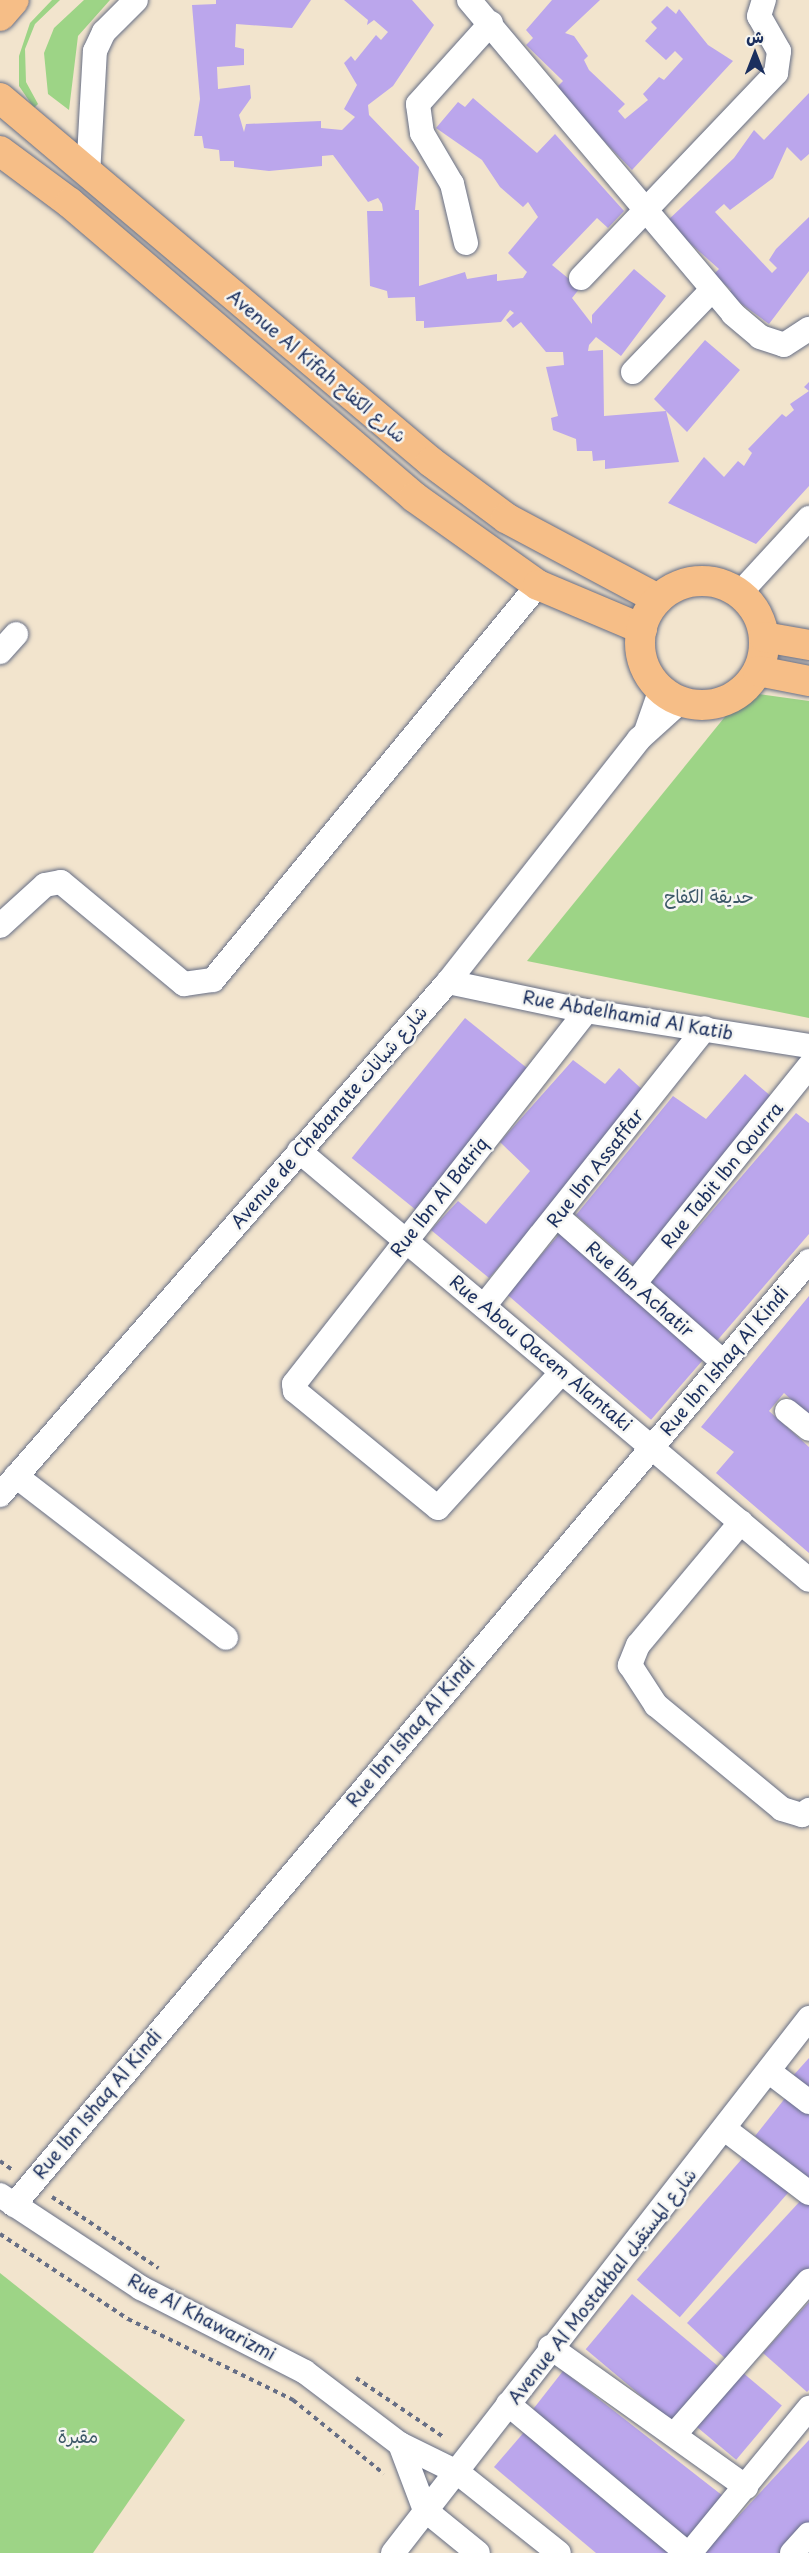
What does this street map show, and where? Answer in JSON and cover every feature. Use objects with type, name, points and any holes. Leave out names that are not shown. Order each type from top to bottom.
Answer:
[{"type":"main road","points":[[0,16],[14,0]]},
{"type":"main road","name":"Avenue Al Kifah شارع الكفاح","points":[[0,98],[88,175],[506,518],[658,600]]},
{"type":"main road","name":"Avenue Al Kifah شارع الكفاح","points":[[0,151],[70,203],[414,498],[538,585],[642,629]]},
{"type":"main road","points":[[689,583],[724,585],[740,593],[756,613],[764,637],[758,670],[729,699],[710,705],[670,695],[645,667],[642,629],[658,600],[689,583]]},
{"type":"main road","points":[[764,637],[809,645]]},
{"type":"main road","points":[[758,670],[809,681]]},
{"type":"street","points":[[88,175],[95,51],[104,32],[136,0]]},
{"type":"street","points":[[581,278],[776,73],[779,51],[759,16],[764,0]]},
{"type":"street","points":[[466,243],[452,184],[422,133],[418,104],[485,10],[645,211],[712,290],[760,337],[784,345],[809,328]]},
{"type":"street","points":[[633,372],[712,290]]},
{"type":"street","points":[[740,593],[809,518]]},
{"type":"street","points":[[0,926],[45,885],[61,882],[184,984],[213,980],[538,585]]},
{"type":"street","points":[[0,652],[16,634]]},
{"type":"street","name":"Avenue de Chebanate شارع شبانات","points":[[0,1495],[448,982],[647,729],[670,695]]},
{"type":"street","name":"Rue Abdelhamid Al Katib","points":[[448,982],[586,1011],[809,1046]]},
{"type":"street","name":"Rue Ibn Al Batriq","points":[[562,1372],[438,1508],[314,1407],[294,1384],[586,1011]]},
{"type":"street","name":"Rue Ibn Assaffar","points":[[484,1306],[705,1028]]},
{"type":"street","name":"Rue Tabit Ibn Qourra","points":[[634,1284],[809,1066]]},
{"type":"street","name":"Rue Abou Qacem Alantaki","points":[[299,1151],[407,1238],[484,1306],[809,1580]]},
{"type":"street","name":"Rue Ibn Achatir","points":[[557,1216],[723,1362]]},
{"type":"street","name":"Rue Ibn Ishaq Al Kindi","points":[[7,2200],[652,1448],[809,1261]]},
{"type":"street","points":[[787,1411],[809,1429]]},
{"type":"street","points":[[16,1476],[226,1638]]},
{"type":"street","points":[[741,1522],[638,1645],[630,1665],[656,1705],[782,1809],[802,1815],[809,1810]]},
{"type":"street","name":"Avenue Al Mostakbal شارع المستقبل","points":[[393,2553],[457,2472],[550,2347],[771,2073],[809,2018]]},
{"type":"street","points":[[771,2073],[809,2102]]},
{"type":"street","points":[[726,2130],[809,2193]]},
{"type":"street","name":"Rue Al Khawarizmi","points":[[7,2200],[141,2288],[305,2372],[400,2444],[457,2472],[559,2553]]},
{"type":"street","points":[[674,2435],[809,2281]]},
{"type":"street","points":[[550,2347],[746,2487]]},
{"type":"street","points":[[508,2404],[689,2553],[746,2487],[809,2408]]},
{"type":"street","points":[[400,2444],[411,2479],[425,2510],[478,2553]]},
{"type":"path","points":[[0,2234],[128,2319],[293,2400],[378,2467],[399,2491],[411,2479]]},
{"type":"green space","points":[[52,0],[60,0],[35,24],[25,49],[26,82],[38,104],[34,108],[19,86],[19,56],[30,23]]},
{"type":"green space","points":[[84,0],[110,0],[78,36],[69,110],[48,94],[44,53],[54,28]]},
{"type":"green space","name":"حديقة الكفاح","points":[[745,692],[809,701],[809,1018],[527,961]]},
{"type":"green space","name":"مقبرة","points":[[0,2273],[185,2420],[93,2553],[0,2553]]},
{"type":"building","points":[[216,0],[311,0],[292,28],[236,24],[235,47],[244,49],[244,65],[217,67],[218,89],[250,85],[251,98],[239,115],[244,132],[246,124],[321,121],[321,128],[342,130],[355,117],[344,109],[357,85],[344,63],[351,56],[355,61],[376,35],[381,40],[388,32],[374,20],[367,25],[368,20],[344,0],[412,0],[434,25],[393,86],[368,105],[369,115],[419,167],[415,210],[419,210],[419,286],[465,272],[467,279],[497,274],[497,281],[523,278],[527,272],[508,253],[538,217],[528,202],[523,207],[500,187],[482,160],[436,128],[458,102],[465,107],[473,98],[537,153],[555,134],[624,211],[608,228],[597,218],[552,265],[580,288],[572,298],[592,324],[592,315],[634,269],[666,296],[621,356],[596,337],[589,345],[588,351],[603,350],[604,416],[666,411],[679,462],[605,469],[605,460],[593,461],[592,451],[577,451],[576,439],[553,430],[551,418],[558,416],[546,367],[564,365],[563,352],[546,352],[521,322],[513,328],[506,320],[514,313],[510,310],[501,322],[424,328],[424,321],[416,321],[415,297],[388,298],[387,291],[370,286],[367,211],[383,211],[382,204],[378,198],[368,202],[333,155],[322,156],[322,166],[269,171],[234,167],[234,161],[220,161],[219,150],[204,148],[202,136],[194,136],[200,99],[192,5],[216,4]]},
{"type":"building","points":[[552,0],[600,0],[565,33],[574,36],[588,56],[584,60],[589,70],[625,104],[618,111],[625,119],[648,100],[643,94],[659,77],[664,80],[683,59],[675,51],[666,60],[645,41],[657,28],[651,22],[667,6],[676,14],[679,9],[708,45],[733,61],[632,170],[570,106],[558,86],[563,81],[526,45],[533,38],[526,30]]},
{"type":"building","points":[[809,93],[809,154],[801,161],[787,147],[773,178],[730,210],[724,204],[715,212],[772,273],[777,268],[769,260],[776,249],[809,217],[809,271],[769,324],[728,294],[731,290],[714,274],[719,269],[666,222],[734,158],[754,130],[764,140]]},
{"type":"building","points":[[705,340],[740,370],[687,432],[654,399]]},
{"type":"building","points":[[809,391],[809,486],[756,544],[668,503],[704,457],[724,477],[738,461],[744,466],[752,453],[748,449],[782,414],[786,417],[794,410],[790,404]]},
{"type":"building","points":[[465,1018],[529,1070],[415,1209],[352,1158]]},
{"type":"building","points":[[573,1060],[605,1084],[619,1068],[647,1094],[489,1278],[431,1230],[458,1201],[486,1224],[530,1171],[500,1142]]},
{"type":"building","points":[[745,1074],[773,1098],[635,1266],[576,1215],[673,1096],[706,1119]]},
{"type":"building","points":[[796,1113],[809,1123],[809,1234],[715,1343],[651,1282]]},
{"type":"building","points":[[562,1231],[706,1356],[651,1420],[507,1294]]},
{"type":"building","points":[[809,1296],[809,1416],[784,1393],[769,1411],[809,1447],[809,1553],[716,1473],[734,1452],[701,1427]]},
{"type":"building","points":[[809,2058],[809,2093],[791,2078]]},
{"type":"building","points":[[786,2097],[809,2115],[809,2179],[755,2136]]},
{"type":"building","points":[[747,2153],[790,2190],[680,2317],[637,2280]]},
{"type":"building","points":[[803,2198],[809,2204],[809,2272],[727,2360],[687,2323]]},
{"type":"building","points":[[632,2294],[719,2367],[673,2422],[586,2349]]},
{"type":"building","points":[[809,2302],[809,2390],[807,2392],[763,2353]]},
{"type":"building","points":[[563,2371],[730,2502],[696,2545],[529,2414]]},
{"type":"building","points":[[742,2372],[782,2405],[736,2460],[696,2426]]},
{"type":"building","points":[[525,2431],[682,2553],[596,2553],[494,2467]]},
{"type":"building","points":[[809,2440],[809,2523],[781,2553],[704,2553]]}]
